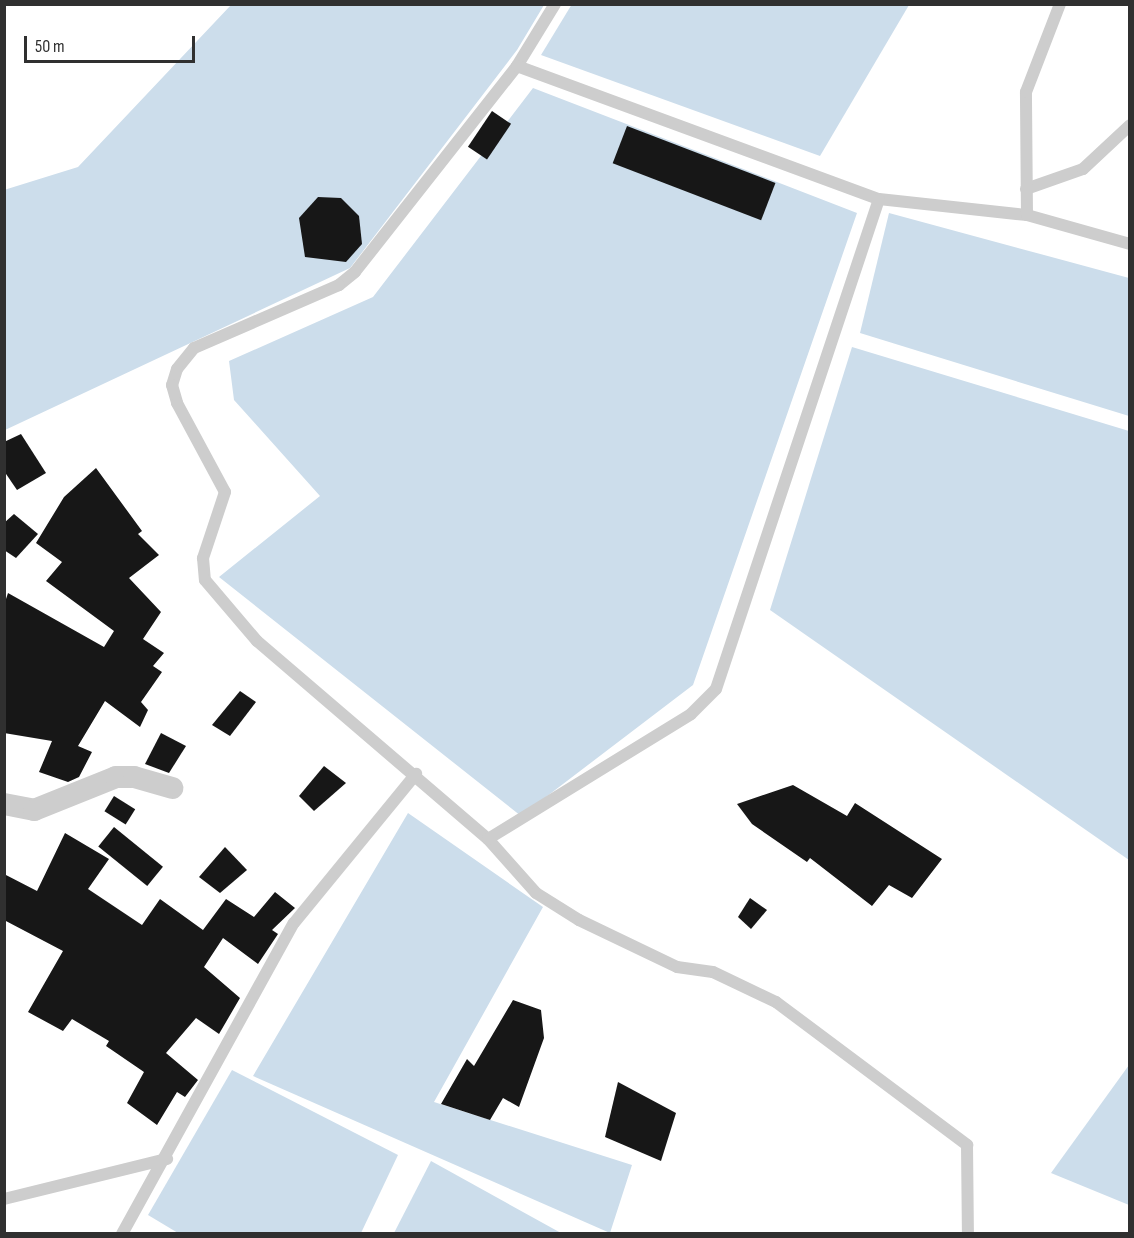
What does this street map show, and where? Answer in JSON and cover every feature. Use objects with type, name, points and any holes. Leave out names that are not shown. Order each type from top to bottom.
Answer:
[{"type":"street","points":[[4,804],[34,810],[116,777],[172,788]]},
{"type":"lane","points":[[555,4],[517,66],[355,272],[339,285],[194,348],[177,369],[172,385],[177,403],[225,492],[204,558],[206,580],[257,641],[416,774],[488,839],[536,893],[677,967],[713,972],[776,1002],[967,1145],[968,1233]]},
{"type":"lane","points":[[1027,216],[1026,92],[1060,4]]},
{"type":"lane","points":[[517,66],[879,199],[1027,216],[1130,244]]},
{"type":"lane","points":[[1026,189],[1083,169],[1130,125]]},
{"type":"lane","points":[[488,839],[691,714],[716,689],[879,199]]},
{"type":"lane","points":[[122,1233],[167,1159],[294,923],[416,774]]},
{"type":"lane","points":[[4,1199],[167,1159]]},
{"type":"water","points":[[572,4],[909,5],[820,156],[541,55]]},
{"type":"water","points":[[231,5],[544,5],[517,50],[350,268],[5,430],[4,190],[78,167]]},
{"type":"water","points":[[533,88],[857,213],[693,685],[521,816],[219,577],[320,496],[234,400],[229,361],[373,297]]},
{"type":"water","points":[[889,213],[1129,278],[1129,416],[860,333]]},
{"type":"water","points":[[852,347],[1129,431],[1129,860],[770,610]]},
{"type":"water","points":[[408,813],[543,907],[434,1102],[632,1165],[610,1233],[253,1076]]},
{"type":"water","points":[[1129,1065],[1129,1205],[1051,1173]]},
{"type":"water","points":[[232,1070],[398,1155],[361,1233],[178,1233],[148,1215]]},
{"type":"water","points":[[431,1161],[561,1233],[394,1233]]},
{"type":"building","points":[[492,111],[511,124],[487,160],[468,147]]},
{"type":"building","points":[[627,126],[775,183],[761,220],[613,163]]},
{"type":"building","points":[[318,197],[341,198],[359,216],[362,244],[346,262],[305,257],[299,218]]},
{"type":"building","points":[[21,434],[46,473],[17,490],[4,471],[4,442]]},
{"type":"building","points":[[96,468],[142,531],[138,534],[159,555],[129,578],[161,612],[143,639],[164,653],[153,666],[162,672],[141,702],[148,710],[140,727],[105,701],[78,746],[92,752],[79,777],[68,782],[39,772],[52,741],[4,733],[4,605],[8,593],[104,647],[114,631],[46,581],[62,562],[36,543],[64,497]]},
{"type":"building","points":[[14,514],[38,534],[16,558],[4,550],[4,523]]},
{"type":"building","points":[[240,691],[256,702],[230,736],[212,725]]},
{"type":"building","points":[[161,733],[186,746],[169,773],[145,764]]},
{"type":"building","points":[[324,766],[346,783],[314,811],[299,796]]},
{"type":"building","points":[[793,785],[847,816],[855,803],[942,859],[912,898],[889,885],[872,906],[810,858],[807,862],[752,824],[737,804]]},
{"type":"building","points":[[114,796],[135,809],[126,825],[104,811]]},
{"type":"building","points":[[114,827],[163,867],[147,886],[98,846]]},
{"type":"building","points":[[65,833],[109,859],[88,889],[142,925],[160,899],[203,930],[226,899],[254,917],[275,892],[295,908],[272,930],[278,934],[258,964],[223,938],[204,967],[240,998],[219,1034],[196,1018],[166,1053],[198,1080],[185,1097],[177,1092],[157,1125],[127,1103],[144,1072],[106,1046],[109,1041],[72,1019],[63,1031],[28,1012],[63,951],[4,920],[4,874],[37,891]]},
{"type":"building","points":[[225,847],[247,870],[220,893],[199,877]]},
{"type":"building","points":[[750,898],[767,910],[751,929],[738,917]]},
{"type":"building","points":[[513,1000],[541,1010],[544,1038],[519,1107],[503,1098],[490,1120],[441,1104],[467,1059],[474,1066]]},
{"type":"building","points":[[618,1082],[676,1113],[661,1161],[605,1137]]}]
